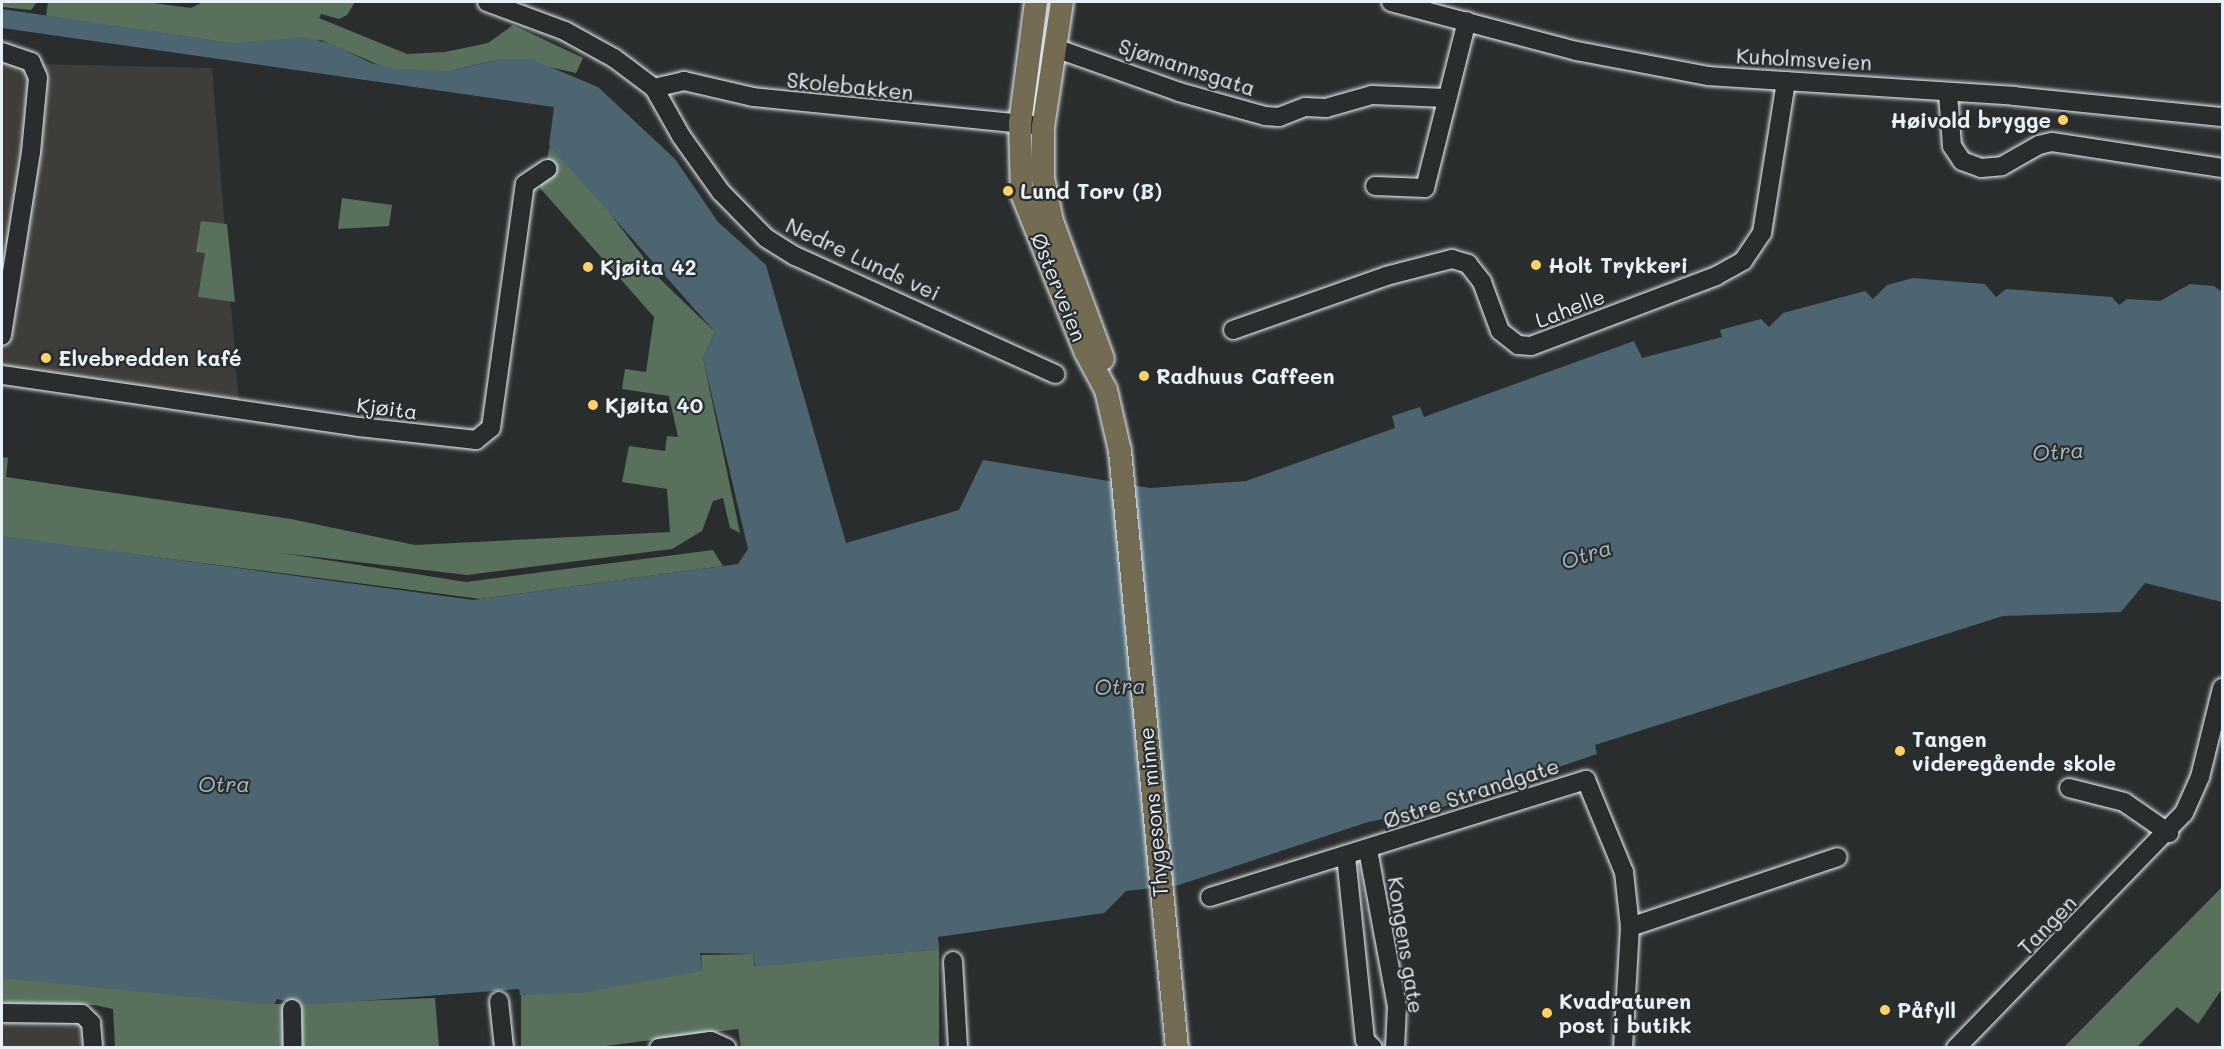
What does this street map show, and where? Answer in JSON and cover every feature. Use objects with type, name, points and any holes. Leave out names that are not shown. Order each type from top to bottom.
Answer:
[{"type":"main road","name":"Østerveien","points":[[1036,2],[1020,123],[1019,172],[1025,206],[1085,351],[1107,390]]},
{"type":"main road","name":"Østerveien","points":[[1062,2],[1043,127],[1043,178],[1049,212],[1106,367],[1107,390],[1124,484]]},
{"type":"main road","name":"Thygesons minne","points":[[1124,484],[1163,925],[1177,1047]]},
{"type":"street","name":"Nedre Lunds vei","points":[[487,2],[565,32],[614,58],[654,88],[681,136],[715,183],[766,238],[795,256],[1055,374]]},
{"type":"street","name":"Kuholmsveien","points":[[1391,2],[1644,66],[1708,76],[2107,104],[2223,117]]},
{"type":"street","points":[[1376,186],[1425,188],[1467,21]]},
{"type":"street","name":"Sjømannsgata","points":[[1055,48],[1179,92],[1265,116],[1279,117],[1305,107],[1326,108],[1372,95],[1447,98]]},
{"type":"street","points":[[2,52],[31,62],[38,78],[31,152],[2,336]]},
{"type":"street","name":"Skolebakken","points":[[654,88],[684,81],[753,97],[974,122],[1020,123],[1043,127]]},
{"type":"street","name":"Lahelle","points":[[1233,330],[1443,259],[1468,264],[1482,282],[1500,331],[1509,339],[1518,345],[1540,345],[1716,276],[1743,261],[1766,221],[1786,81]]},
{"type":"street","points":[[1948,93],[1952,146],[1962,160],[1981,168],[2002,166],[2030,149],[2052,142],[2223,168]]},
{"type":"street","name":"Kjøita","points":[[2,375],[359,427],[476,440],[491,428],[525,184],[547,169]]},
{"type":"street","name":"Tangen","points":[[1956,1047],[2169,832],[2184,813],[2200,777],[2223,688]]},
{"type":"street","name":"Østre Strandgate","points":[[1210,897],[1368,850],[1586,780],[1624,872],[1630,927],[1623,1047]]},
{"type":"street","points":[[2069,788],[2124,802],[2169,832]]},
{"type":"street","name":"Kongens gate","points":[[1368,850],[1396,1006],[1395,1047]]},
{"type":"street","points":[[1346,856],[1365,1040],[1373,1047]]},
{"type":"street","points":[[1630,927],[1838,857]]},
{"type":"street","points":[[953,962],[958,1047]]},
{"type":"street","points":[[499,1001],[504,1047]]},
{"type":"street","points":[[292,1009],[293,1047]]},
{"type":"street","points":[[2,1013],[82,1014],[91,1023],[93,1047]]},
{"type":"street","points":[[659,1047],[711,1041],[728,1047]]},
{"type":"shaded area","points":[[2,57],[39,64],[212,68],[239,404],[2,374]]},
{"type":"shaded area","points":[[2,1006],[85,1009],[84,1048],[2,1048]]},
{"type":"green space","points":[[2,2],[37,2],[31,10],[2,7]]},
{"type":"green space","points":[[48,2],[145,2],[191,8],[203,2],[355,2],[347,15],[339,19],[321,14],[319,18],[407,54],[445,52],[488,43],[513,25],[583,58],[576,73],[519,60],[491,61],[438,74],[393,71],[321,40],[244,45],[46,16]]},
{"type":"green space","points":[[550,146],[599,199],[660,279],[715,332],[703,358],[740,533],[730,528],[723,498],[713,501],[702,531],[672,549],[467,575],[282,553],[466,582],[713,550],[723,566],[481,599],[2,537],[2,457],[8,458],[6,477],[291,519],[415,545],[670,532],[667,489],[622,482],[629,446],[665,451],[667,436],[678,437],[669,396],[622,389],[625,369],[646,372],[654,317],[540,188]]},
{"type":"green space","points":[[342,198],[392,205],[389,226],[338,229]]},
{"type":"green space","points":[[201,221],[227,224],[235,302],[198,297],[205,253],[196,252]]},
{"type":"green space","points":[[2222,887],[2222,989],[2198,1024],[2177,1007],[2137,1047],[2065,1046]]},
{"type":"green space","points":[[939,949],[939,1047],[741,1047],[738,1029],[598,1047],[521,1048],[521,995],[702,970],[701,955],[753,954],[754,966]]},
{"type":"green space","points":[[2,977],[277,1004],[435,998],[439,1047],[115,1047],[113,1009],[95,1005],[2,1003]]},
{"type":"water","name":"Otra","points":[[2,9],[232,43],[305,37],[332,44],[371,63],[398,69],[450,71],[500,59],[531,59],[598,87],[675,159],[718,222],[766,265],[846,543],[959,510],[983,460],[1150,488],[1246,481],[1395,428],[1392,416],[1420,407],[1424,417],[1634,341],[1642,358],[1722,337],[1720,330],[1761,319],[1769,327],[1783,313],[1865,291],[1873,299],[1887,285],[1913,278],[1985,284],[1996,297],[2006,289],[2112,297],[2119,305],[2127,299],[2160,301],[2190,284],[2214,286],[2222,292],[2222,602],[2145,583],[2121,612],[2003,616],[1595,745],[1597,754],[1442,807],[1368,822],[1179,885],[1126,891],[1104,913],[938,937],[939,949],[755,967],[753,954],[700,953],[702,971],[582,993],[520,995],[519,989],[307,1005],[277,999],[274,1005],[2,978],[2,536],[473,600],[738,564],[748,549],[703,358],[715,332],[549,145],[554,107],[2,28]]},
{"type":"place","name":"Høivold brygge","points":[[2063,120]]},
{"type":"place","name":"Lund Torv (B)","points":[[1008,191]]},
{"type":"place","name":"Holt Trykkeri","points":[[1536,265]]},
{"type":"place","name":"Kjøita 42","points":[[588,267]]},
{"type":"place","name":"Elvebredden kafé","points":[[46,358]]},
{"type":"place","name":"Radhuus Caffeen","points":[[1144,376]]},
{"type":"place","name":"Kjøita 40","points":[[593,405]]},
{"type":"place","name":"Tangen videregående skole","points":[[1900,751]]},
{"type":"place","name":"Påfyll","points":[[1885,1010]]},
{"type":"place","name":"Kvadraturen post i butikk","points":[[1547,1013]]}]
